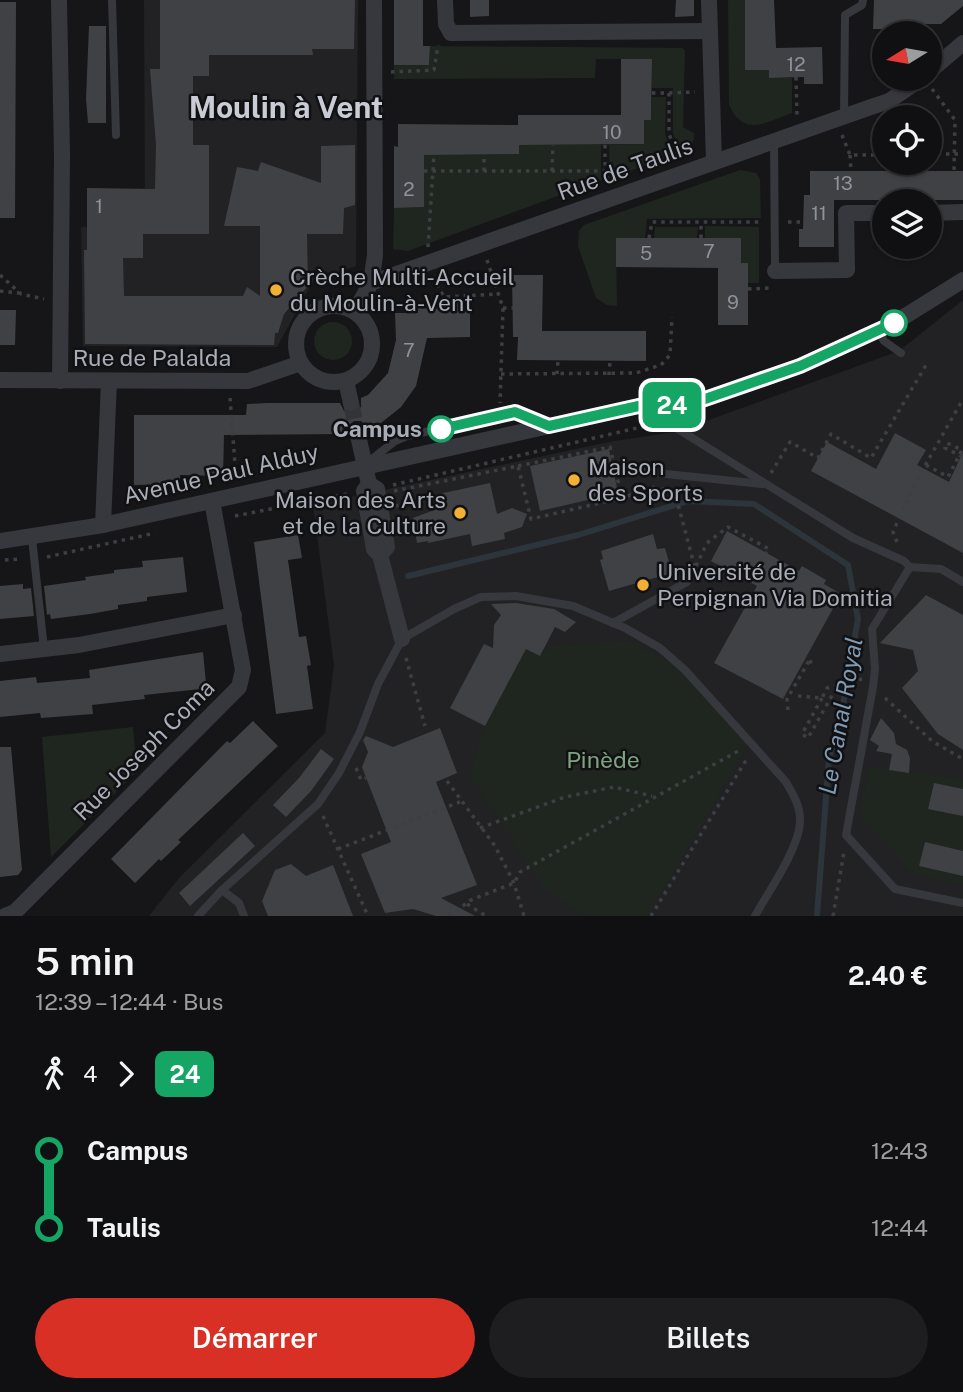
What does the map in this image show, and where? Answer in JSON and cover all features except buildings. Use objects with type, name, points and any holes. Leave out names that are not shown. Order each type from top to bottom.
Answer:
[{"type":"street","points":[[59,0],[62,155],[60,381]]},
{"type":"street","points":[[355,311],[371,283],[375,256],[374,0]]},
{"type":"street","points":[[445,0],[446,24],[451,33],[710,31]]},
{"type":"street","points":[[709,0],[714,161]]},
{"type":"street","points":[[942,61],[963,43]]},
{"type":"street","name":"Rue de Taulis","points":[[371,283],[840,119],[889,101],[904,91]]},
{"type":"street","points":[[942,213],[963,212]]},
{"type":"street","points":[[775,271],[847,270],[846,213],[872,213]]},
{"type":"street","name":"Avenue Paul Alduy","points":[[0,541],[103,525],[661,401],[679,408],[800,366],[878,330],[963,280]]},
{"type":"street","points":[[330,305],[355,311],[370,330],[371,355],[366,366],[345,381],[333,383],[320,380],[301,363],[296,338],[300,326],[307,316],[330,305]]},
{"type":"street","name":"Rue de Palalda","points":[[0,380],[248,381],[301,363]]},
{"type":"street","points":[[103,525],[109,381]]},
{"type":"street","points":[[345,381],[351,403]]},
{"type":"street","points":[[357,431],[376,496],[387,547],[380,555]]},
{"type":"street","points":[[376,496],[364,491],[374,549],[380,555],[402,639]]},
{"type":"street","name":"Rue Joseph Coma","points":[[5,916],[15,912],[239,687],[243,670],[212,501]]},
{"type":"street","points":[[0,654],[44,650],[234,615]]},
{"type":"lane","points":[[112,0],[116,135]]},
{"type":"lane","points":[[840,119],[845,15],[862,5],[863,0]]},
{"type":"lane","points":[[774,141],[775,271]]},
{"type":"lane","points":[[878,330],[884,341],[901,353]]},
{"type":"lane","points":[[661,401],[665,421],[853,538],[907,564],[941,569],[963,582]]},
{"type":"lane","points":[[365,465],[395,441],[407,436],[515,412],[549,426]]},
{"type":"lane","points":[[637,471],[765,484]]},
{"type":"lane","points":[[32,538],[44,650]]},
{"type":"lane","points":[[907,564],[872,629],[875,669],[873,687],[846,835],[895,889],[963,903]]},
{"type":"lane","points":[[613,623],[687,582]]},
{"type":"lane","points":[[198,916],[222,890],[318,804],[339,773],[360,732],[378,684],[402,639],[481,597],[516,596],[573,606],[660,648],[685,670],[786,782],[797,800],[800,822],[796,839],[755,916]]},
{"type":"lane","points":[[222,890],[240,903],[244,916]]},
{"type":"path","points":[[375,73],[434,71],[438,46],[451,33]]},
{"type":"path","points":[[796,78],[797,134]]},
{"type":"path","points":[[932,91],[955,120],[954,171]]},
{"type":"path","points":[[652,93],[712,92]]},
{"type":"path","points":[[669,93],[669,134],[683,172]]},
{"type":"path","points":[[840,119],[852,171]]},
{"type":"path","points":[[552,145],[552,171]]},
{"type":"path","points":[[604,145],[605,171],[615,197]]},
{"type":"path","points":[[484,154],[484,171]]},
{"type":"path","points":[[942,154],[961,154]]},
{"type":"path","points":[[434,155],[427,265],[444,298],[444,309]]},
{"type":"path","points":[[850,155],[872,155]]},
{"type":"path","points":[[424,171],[605,171]]},
{"type":"path","points":[[649,238],[652,222],[803,222]]},
{"type":"path","points":[[701,222],[701,238]]},
{"type":"path","points":[[481,244],[503,308],[500,416]]},
{"type":"path","points":[[0,275],[21,294]]},
{"type":"path","points":[[748,289],[775,288]]},
{"type":"path","points":[[0,290],[60,303]]},
{"type":"path","points":[[444,298],[498,294]]},
{"type":"path","points":[[503,308],[513,308]]},
{"type":"path","points":[[501,374],[609,375],[636,373],[661,365],[670,355],[672,317]]},
{"type":"path","points":[[557,374],[558,361]]},
{"type":"path","points":[[609,375],[610,361]]},
{"type":"path","points":[[765,484],[790,442],[818,458],[831,434],[871,458],[926,365]]},
{"type":"path","points":[[228,382],[238,495]]},
{"type":"path","points":[[907,564],[893,532],[962,401]]},
{"type":"path","points":[[926,465],[948,477],[957,458],[962,450],[947,443],[945,448],[953,452],[961,456]]},
{"type":"path","points":[[376,496],[610,447],[622,498]]},
{"type":"path","points":[[518,466],[531,519],[622,498],[660,486],[676,497],[695,568]]},
{"type":"path","points":[[407,482],[408,488]]},
{"type":"path","points":[[376,496],[434,498]]},
{"type":"path","points":[[687,582],[707,543],[728,527],[769,549],[766,553]]},
{"type":"path","points":[[402,639],[425,726]]},
{"type":"path","points":[[788,710],[787,699],[807,660],[816,665]]},
{"type":"path","points":[[838,685],[808,738],[802,734],[827,688],[838,685],[865,678]]},
{"type":"path","points":[[873,687],[932,741],[963,759]]},
{"type":"path","points":[[798,696],[822,698]]},
{"type":"path","points":[[449,916],[466,904],[514,883],[520,872],[654,796],[755,746]]},
{"type":"path","points":[[651,916],[755,746]]},
{"type":"path","points":[[447,781],[495,846],[514,883],[524,916]]},
{"type":"path","points":[[480,828],[565,797],[614,787],[654,796]]},
{"type":"path","points":[[338,849],[460,802]]},
{"type":"path","points":[[318,804],[368,916]]},
{"type":"path","points":[[834,916],[846,835]]},
{"type":"path","points":[[466,904],[486,916]]},
{"type":"shaded area","points":[[144,0],[358,0],[356,266],[313,281],[277,347],[83,346],[81,227],[145,228]]},
{"type":"shaded area","name":"Université de Perpignan Via Domitia","points":[[963,300],[963,916],[149,916],[179,878],[325,733],[334,665],[313,505],[614,441],[676,432],[899,351]]},
{"type":"green space","points":[[728,0],[745,0],[745,70],[769,70],[769,78],[792,78],[792,113],[756,125],[742,121],[729,105]]},
{"type":"green space","points":[[430,46],[682,48],[685,50],[683,127],[694,133],[692,143],[680,151],[673,133],[673,88],[652,88],[651,59],[596,59],[595,78],[394,79],[394,65],[429,65]]},
{"type":"green space","points":[[652,97],[666,97],[665,133],[672,156],[610,178],[609,145],[644,144],[644,120],[651,119]]},
{"type":"green space","points":[[519,145],[601,145],[601,171],[604,179],[408,251],[393,249],[394,208],[424,207],[424,154]]},
{"type":"green space","points":[[740,170],[756,173],[760,179],[761,218],[647,219],[645,238],[616,238],[617,306],[607,305],[596,298],[578,246],[579,231],[584,225]]},
{"type":"green space","points":[[705,226],[759,227],[759,283],[748,283],[748,263],[741,263],[705,238]]},
{"type":"green space","points":[[655,227],[698,227],[697,238],[654,238]]},
{"type":"green space","points":[[333,322],[346,328],[352,341],[346,354],[333,360],[320,354],[314,341],[320,328]]},
{"type":"green space","name":"Pinède","points":[[629,641],[685,670],[748,745],[648,916],[584,916],[545,890],[469,775],[485,726],[525,648],[539,656],[551,646]]},
{"type":"green space","points":[[133,727],[137,771],[51,857],[42,737]]},
{"type":"green space","points":[[869,766],[963,779],[963,885],[914,874],[861,818]]},
{"type":"waterway","name":"Le Canal Royal","points":[[408,576],[578,535],[688,501],[754,504],[848,565],[858,619],[841,716],[829,758],[817,916]]},
{"type":"tunnel","points":[[351,403],[357,431]]},
{"type":"bus line","name":"24","points":[[441,429],[515,412],[549,426],[661,401],[679,408],[800,366],[894,323]]},
{"type":"place","name":"Crèche Multi-Accueil du Moulin-à-Vent","points":[[276,290]]},
{"type":"place","name":"Campus","points":[[441,429]]},
{"type":"place","name":"Maison des Sports","points":[[574,480]]},
{"type":"place","name":"Maison des Arts et de la Culture","points":[[460,513]]},
{"type":"place","name":"Université de Perpignan Via Domitia","points":[[643,585]]},
{"type":"district","name":"Moulin à Vent","points":[[286,108]]}]
